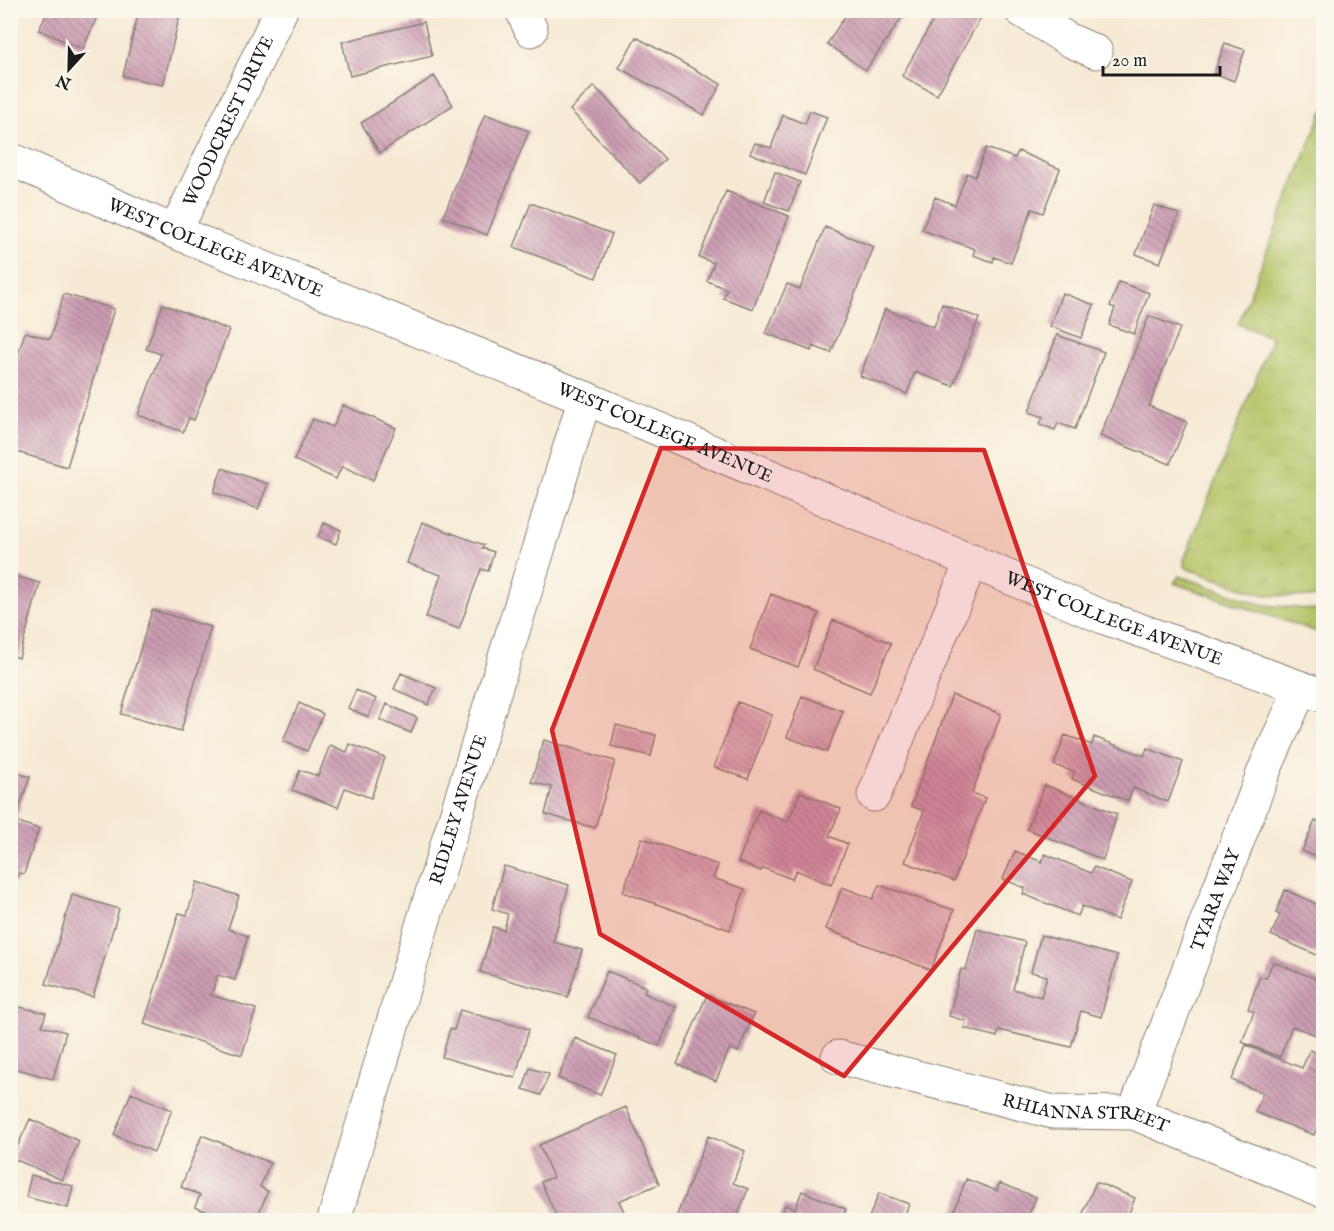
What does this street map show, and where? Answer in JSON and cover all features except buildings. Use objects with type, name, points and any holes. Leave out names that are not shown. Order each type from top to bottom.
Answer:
[{"type":"street","name":"WOODCREST DRIVE","points":[[176,231],[281,10]]},
{"type":"street","points":[[1021,10],[1067,39],[1096,52]]},
{"type":"street","name":"WEST COLLEGE AVENUE","points":[[10,159],[176,231],[585,398],[1103,617],[1312,692]]},
{"type":"street","name":"RIDLEY AVENUE","points":[[334,1221],[437,874],[585,398]]},
{"type":"street","points":[[874,795],[972,560]]},
{"type":"street","name":"TYARA WAY","points":[[1134,1113],[1266,766],[1312,692]]},
{"type":"street","name":"RHIANNA STREET","points":[[838,1058],[1053,1112],[1134,1113],[1323,1191]]},
{"type":"highlighted area","points":[[661,448],[984,450],[1095,776],[844,1076],[600,934],[552,730]]},
{"type":"green space","points":[[1323,110],[1323,598],[1264,595],[1188,569],[1184,565],[1184,560],[1272,338],[1238,324]]},
{"type":"green space","points":[[1179,576],[1260,604],[1323,611],[1323,634],[1174,583]]}]
